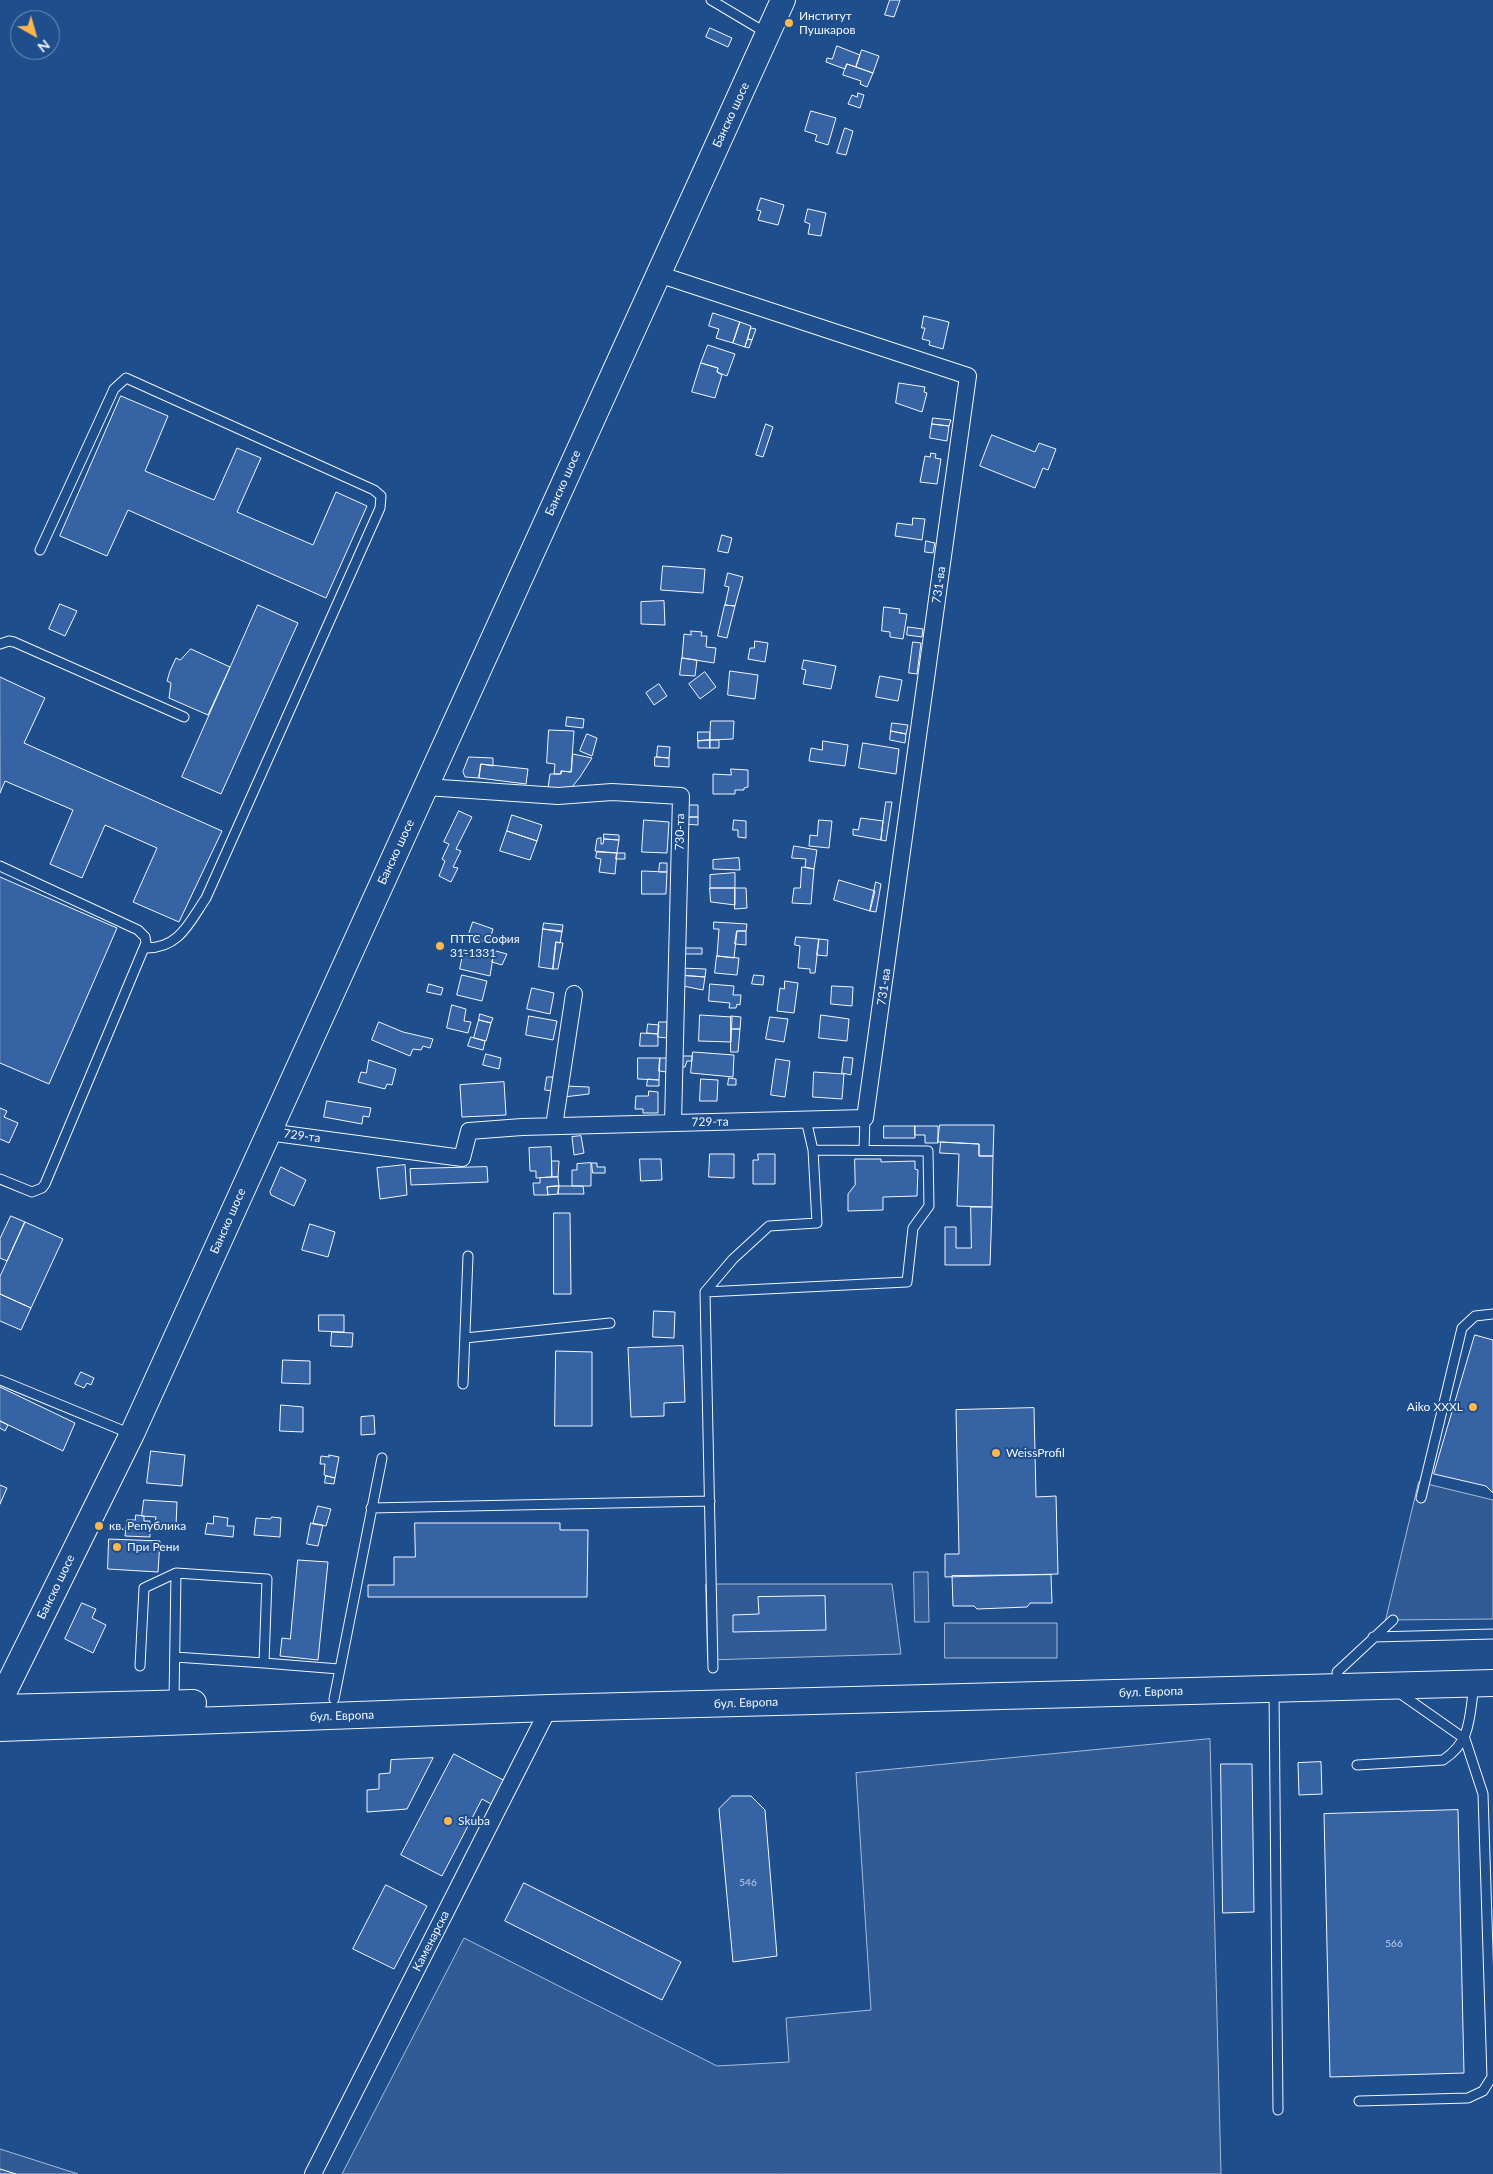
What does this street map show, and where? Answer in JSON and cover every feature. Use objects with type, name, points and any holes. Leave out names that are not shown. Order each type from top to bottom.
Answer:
[{"type":"main road","name":"бул. Европа","points":[[0,1708],[1337,1672],[1487,1678]]},
{"type":"main road","name":"бул. Европа","points":[[0,1728],[549,1708],[1388,1685],[1487,1678]]},
{"type":"street","name":"Банско шосе","points":[[0,1701],[132,1434],[784,0]]},
{"type":"street","name":"731-ва","points":[[658,274],[968,376],[865,1118]]},
{"type":"street","name":"730-та","points":[[426,788],[558,796],[612,792],[681,796],[674,1123]]},
{"type":"street","points":[[554,1126],[574,994]]},
{"type":"street","name":"729-та","points":[[268,1132],[462,1158],[469,1131],[554,1126],[865,1118]]},
{"type":"street","name":"Каменарска","points":[[313,2174],[549,1708]]},
{"type":"lane","points":[[711,0],[725,3],[768,34]]},
{"type":"lane","points":[[40,550],[114,389],[126,378],[374,490],[381,496],[380,508],[206,898],[182,934],[157,948],[145,948]]},
{"type":"lane","points":[[0,644],[9,641],[14,642],[184,717]]},
{"type":"lane","points":[[0,866],[138,930],[145,938],[145,948],[45,1184],[42,1188],[32,1192],[0,1179]]},
{"type":"lane","points":[[864,1150],[865,1118]]},
{"type":"lane","points":[[713,1668],[705,1292],[733,1258],[769,1226],[817,1222],[813,1150],[806,1120]]},
{"type":"lane","points":[[705,1292],[907,1282],[913,1228],[928,1206],[928,1151],[813,1150]]},
{"type":"lane","points":[[463,1384],[468,1256]]},
{"type":"lane","points":[[1421,1498],[1462,1328],[1475,1316],[1493,1314]]},
{"type":"lane","points":[[465,1338],[610,1323]]},
{"type":"lane","points":[[0,1380],[132,1434]]},
{"type":"lane","points":[[334,1700],[382,1458]]},
{"type":"lane","points":[[371,1508],[710,1501]]},
{"type":"lane","points":[[140,1666],[144,1588],[176,1574],[266,1579],[264,1663]]},
{"type":"lane","points":[[174,1704],[176,1574]]},
{"type":"lane","points":[[1337,1672],[1393,1620]]},
{"type":"lane","points":[[1373,1637],[1493,1634]]},
{"type":"lane","points":[[175,1657],[340,1669]]},
{"type":"lane","points":[[1357,1765],[1443,1760],[1454,1753],[1465,1739],[1487,1678]]},
{"type":"lane","points":[[1359,2100],[1468,2098],[1482,2091],[1492,2077],[1483,1794],[1465,1739],[1388,1685]]},
{"type":"lane","points":[[1274,1688],[1278,2110]]},
{"type":"shaded area","points":[[1419,1482],[1493,1500],[1493,1619],[1386,1620]]},
{"type":"shaded area","points":[[914,1572],[928,1572],[929,1622],[915,1622]]},
{"type":"shaded area","points":[[706,1584],[892,1584],[901,1654],[708,1660]]},
{"type":"shaded area","points":[[945,1623],[1057,1623],[1057,1658],[945,1658]]},
{"type":"shaded area","points":[[1210,1739],[1221,2174],[342,2174],[464,1938],[717,2066],[789,2062],[786,2018],[871,2010],[856,1773]]},
{"type":"shaded area","points":[[0,2149],[78,2174],[15,2174],[0,2169]]},
{"type":"building","points":[[890,0],[900,0],[894,17],[885,15]]},
{"type":"building","points":[[710,28],[732,38],[728,47],[706,37]]},
{"type":"building","points":[[837,46],[860,55],[856,67],[847,64],[845,69],[826,62],[827,58],[832,59]]},
{"type":"building","points":[[862,50],[879,56],[873,73],[856,67]]},
{"type":"building","points":[[847,64],[873,73],[867,87],[860,84],[861,81],[843,75]]},
{"type":"building","points":[[858,93],[864,95],[860,108],[848,104],[852,95],[857,97]]},
{"type":"building","points":[[811,111],[836,118],[828,145],[815,141],[817,135],[805,131]]},
{"type":"building","points":[[845,128],[853,131],[846,155],[837,153]]},
{"type":"building","points":[[761,198],[784,205],[778,225],[758,220],[761,211],[757,210]]},
{"type":"building","points":[[808,209],[826,213],[821,236],[808,234],[810,224],[805,222]]},
{"type":"building","points":[[713,313],[740,322],[733,343],[716,338],[719,329],[709,326]]},
{"type":"building","points":[[924,316],[949,322],[943,349],[929,345],[930,341],[922,339],[925,328],[922,328]]},
{"type":"building","points":[[740,322],[751,326],[745,347],[733,343]]},
{"type":"building","points":[[751,328],[756,329],[752,340],[748,339]]},
{"type":"building","points":[[748,339],[752,340],[749,348],[745,347]]},
{"type":"building","points":[[708,345],[735,354],[727,376],[717,372],[718,368],[701,363]]},
{"type":"building","points":[[701,363],[718,368],[717,372],[722,375],[715,398],[692,392]]},
{"type":"building","points":[[899,383],[925,387],[924,392],[927,393],[922,412],[896,403]]},
{"type":"building","points":[[121,396],[168,416],[145,471],[214,500],[237,448],[261,458],[237,512],[313,545],[336,492],[367,506],[326,598],[128,510],[107,556],[60,536]]},
{"type":"building","points":[[933,418],[951,420],[949,426],[932,424]]},
{"type":"building","points":[[766,424],[773,427],[763,457],[756,455]]},
{"type":"building","points":[[932,424],[949,426],[947,441],[930,438]]},
{"type":"building","points":[[992,435],[1035,452],[1039,443],[1056,449],[1048,470],[1043,468],[1035,488],[980,466]]},
{"type":"building","points":[[931,453],[936,454],[935,458],[941,459],[937,484],[920,482],[925,456],[930,457]]},
{"type":"building","points":[[913,518],[925,519],[922,540],[895,536],[897,523],[912,525]]},
{"type":"building","points":[[722,535],[732,538],[728,553],[718,551]]},
{"type":"building","points":[[926,541],[935,543],[933,553],[925,552]]},
{"type":"building","points":[[663,566],[705,569],[703,593],[661,590]]},
{"type":"building","points":[[728,573],[743,577],[735,606],[725,605],[729,587],[725,586]]},
{"type":"building","points":[[664,601],[665,625],[641,624],[641,602]]},
{"type":"building","points":[[60,604],[77,611],[65,636],[49,629]]},
{"type":"building","points":[[258,605],[298,623],[221,794],[182,777]]},
{"type":"building","points":[[725,605],[735,606],[727,638],[718,636]]},
{"type":"building","points":[[884,607],[900,609],[899,613],[907,614],[903,639],[890,637],[890,632],[882,631]]},
{"type":"building","points":[[908,627],[923,629],[922,637],[907,635]]},
{"type":"building","points":[[691,631],[702,632],[701,636],[707,636],[706,647],[716,648],[714,663],[682,658],[684,634],[691,635]]},
{"type":"building","points":[[755,641],[768,643],[765,662],[748,659],[750,648],[754,648]]},
{"type":"building","points":[[913,642],[921,643],[917,674],[909,673]]},
{"type":"building","points":[[191,649],[230,667],[208,715],[169,698],[171,683],[167,681],[170,671],[176,658],[180,660]]},
{"type":"building","points":[[682,658],[697,660],[695,676],[680,675]]},
{"type":"building","points":[[804,660],[836,666],[831,689],[803,684],[806,670],[802,669]]},
{"type":"building","points":[[730,671],[758,675],[755,699],[728,695]]},
{"type":"building","points":[[705,672],[716,687],[700,699],[689,684]]},
{"type":"building","points":[[880,676],[902,680],[898,701],[876,697]]},
{"type":"building","points":[[0,677],[45,698],[24,743],[222,831],[179,922],[133,902],[157,848],[105,825],[82,878],[50,864],[73,810],[5,781],[0,793]]},
{"type":"building","points":[[659,684],[667,696],[654,705],[646,693]]},
{"type":"building","points":[[567,717],[584,719],[583,728],[566,726]]},
{"type":"building","points":[[711,721],[734,721],[733,739],[710,740]]},
{"type":"building","points":[[892,723],[908,725],[906,734],[891,731]]},
{"type":"building","points":[[549,730],[574,731],[571,772],[561,771],[561,774],[554,774],[555,764],[547,763]]},
{"type":"building","points":[[891,731],[906,734],[905,743],[890,740]]},
{"type":"building","points":[[698,732],[710,732],[710,740],[698,741]]},
{"type":"building","points":[[587,734],[597,738],[592,756],[580,751]]},
{"type":"building","points":[[710,740],[719,740],[719,748],[710,748]]},
{"type":"building","points":[[710,740],[710,748],[698,748],[698,741]]},
{"type":"building","points":[[823,741],[848,745],[845,766],[809,761],[811,748],[822,750]]},
{"type":"building","points":[[863,743],[899,749],[896,774],[859,768]]},
{"type":"building","points":[[658,746],[670,747],[669,758],[657,757]]},
{"type":"building","points":[[573,754],[592,758],[568,792],[548,788],[550,774],[561,774],[561,771],[571,772]]},
{"type":"building","points":[[469,757],[493,758],[493,766],[481,764],[479,778],[465,777],[463,772]]},
{"type":"building","points":[[655,757],[669,758],[669,767],[655,766]]},
{"type":"building","points":[[481,764],[528,769],[526,784],[479,778]]},
{"type":"building","points":[[731,769],[748,770],[748,787],[744,788],[744,790],[735,790],[735,794],[713,794],[713,774],[731,775]]},
{"type":"building","points":[[886,802],[892,802],[886,841],[881,840]]},
{"type":"building","points":[[685,805],[698,805],[698,817],[685,817]]},
{"type":"building","points":[[459,811],[472,817],[456,849],[461,851],[453,867],[458,868],[451,882],[439,876],[445,861],[442,859],[449,844],[444,842]]},
{"type":"building","points":[[512,815],[542,825],[537,841],[507,831]]},
{"type":"building","points":[[685,817],[698,817],[698,825],[684,824]]},
{"type":"building","points":[[861,818],[883,821],[881,840],[853,835],[853,829],[858,830]]},
{"type":"building","points":[[644,820],[669,822],[667,853],[642,852]]},
{"type":"building","points":[[734,820],[746,821],[746,838],[738,837],[738,830],[733,830]]},
{"type":"building","points":[[819,820],[832,821],[829,848],[809,846],[810,835],[817,836]]},
{"type":"building","points":[[507,831],[537,841],[530,860],[500,851]]},
{"type":"building","points":[[604,834],[619,835],[619,840],[604,839]]},
{"type":"building","points":[[601,838],[601,844],[603,844],[604,839],[619,840],[617,853],[595,851],[597,839]]},
{"type":"building","points":[[794,846],[817,850],[814,869],[805,867],[806,859],[792,858]]},
{"type":"building","points":[[597,852],[617,853],[615,874],[599,872],[601,859],[596,858]]},
{"type":"building","points":[[617,853],[625,853],[625,859],[616,859]]},
{"type":"building","points":[[739,858],[740,870],[713,869],[713,860]]},
{"type":"building","points":[[660,863],[667,863],[667,872],[659,872]]},
{"type":"building","points":[[802,867],[814,869],[811,904],[792,903],[794,888],[800,888]]},
{"type":"building","points":[[642,871],[667,872],[666,894],[642,894]]},
{"type":"building","points":[[735,873],[735,888],[710,888],[710,875]]},
{"type":"building","points":[[0,877],[117,928],[49,1084],[0,1063]]},
{"type":"building","points":[[839,880],[875,891],[870,911],[834,900]]},
{"type":"building","points":[[876,882],[881,884],[876,912],[870,911]]},
{"type":"building","points":[[710,888],[735,888],[735,905],[711,902]]},
{"type":"building","points":[[735,888],[746,888],[747,908],[735,909]]},
{"type":"building","points":[[473,922],[493,929],[489,943],[468,937]]},
{"type":"building","points":[[714,922],[747,924],[746,931],[737,931],[734,958],[717,956],[719,929],[714,929]]},
{"type":"building","points":[[544,923],[563,925],[562,932],[543,929]]},
{"type":"building","points":[[543,929],[562,931],[560,943],[556,942],[553,969],[539,967]]},
{"type":"building","points":[[737,931],[746,931],[746,945],[735,944]]},
{"type":"building","points":[[796,937],[819,939],[815,973],[810,973],[810,969],[798,968],[800,946],[795,945]]},
{"type":"building","points":[[819,939],[828,940],[827,956],[817,955]]},
{"type":"building","points":[[556,942],[563,943],[558,969],[553,969]]},
{"type":"building","points":[[686,948],[702,948],[702,954],[685,954]]},
{"type":"building","points":[[464,950],[493,958],[490,976],[460,969]]},
{"type":"building","points":[[496,951],[507,954],[502,965],[492,962]]},
{"type":"building","points":[[717,956],[739,958],[737,975],[715,973]]},
{"type":"building","points":[[680,968],[706,969],[705,977],[679,975]]},
{"type":"building","points":[[462,975],[487,981],[482,1001],[457,995]]},
{"type":"building","points":[[679,975],[705,977],[703,990],[683,986]]},
{"type":"building","points":[[754,975],[764,976],[763,985],[752,984]]},
{"type":"building","points":[[785,981],[798,983],[794,1013],[777,1011],[780,988],[784,989]]},
{"type":"building","points":[[429,984],[443,988],[441,995],[427,992]]},
{"type":"building","points":[[710,984],[734,986],[733,995],[741,995],[740,1005],[737,1004],[736,1008],[729,1008],[730,1003],[709,1001]]},
{"type":"building","points":[[832,986],[853,987],[852,1006],[831,1004]]},
{"type":"building","points":[[532,988],[554,993],[550,1014],[527,1009]]},
{"type":"building","points":[[452,1005],[466,1009],[464,1021],[471,1022],[468,1033],[447,1028]]},
{"type":"building","points":[[480,1014],[493,1018],[491,1023],[479,1020]]},
{"type":"building","points":[[700,1015],[732,1017],[731,1042],[699,1041]]},
{"type":"building","points":[[821,1015],[849,1019],[847,1041],[819,1038]]},
{"type":"building","points":[[529,1016],[557,1021],[553,1040],[526,1035]]},
{"type":"building","points":[[731,1016],[741,1017],[740,1029],[731,1029]]},
{"type":"building","points":[[770,1017],[788,1019],[784,1042],[766,1039]]},
{"type":"building","points":[[479,1020],[491,1023],[486,1041],[474,1038]]},
{"type":"building","points":[[379,1022],[403,1032],[433,1039],[430,1048],[423,1046],[421,1050],[413,1049],[410,1056],[372,1040]]},
{"type":"building","points":[[659,1022],[667,1022],[667,1038],[658,1037]]},
{"type":"building","points":[[648,1024],[659,1025],[658,1034],[647,1033]]},
{"type":"building","points":[[731,1029],[740,1029],[738,1052],[731,1052]]},
{"type":"building","points":[[641,1033],[658,1034],[658,1046],[640,1046]]},
{"type":"building","points":[[471,1037],[485,1041],[483,1050],[468,1046]]},
{"type":"building","points":[[693,1052],[734,1055],[733,1077],[691,1073]]},
{"type":"building","points":[[486,1054],[501,1058],[499,1069],[483,1065]]},
{"type":"building","points":[[677,1056],[692,1056],[692,1061],[687,1061],[685,1067],[677,1067]]},
{"type":"building","points":[[844,1057],[853,1058],[851,1075],[842,1073]]},
{"type":"building","points":[[638,1058],[660,1058],[659,1080],[638,1079]]},
{"type":"building","points":[[660,1058],[667,1058],[667,1072],[659,1071]]},
{"type":"building","points":[[776,1059],[790,1061],[785,1097],[771,1095]]},
{"type":"building","points":[[369,1060],[396,1069],[392,1085],[387,1084],[385,1089],[358,1082],[361,1072],[366,1073]]},
{"type":"building","points":[[814,1072],[844,1074],[842,1099],[813,1097]]},
{"type":"building","points":[[547,1077],[553,1077],[552,1091],[545,1090]]},
{"type":"building","points":[[729,1078],[736,1079],[736,1085],[728,1085]]},
{"type":"building","points":[[648,1079],[659,1080],[659,1086],[647,1086]]},
{"type":"building","points":[[701,1079],[718,1080],[717,1101],[700,1101]]},
{"type":"building","points":[[504,1082],[506,1115],[462,1117],[460,1085]]},
{"type":"building","points":[[564,1086],[589,1087],[589,1094],[564,1097]]},
{"type":"building","points":[[649,1091],[658,1092],[658,1113],[643,1113],[643,1109],[635,1109],[636,1096],[648,1096]]},
{"type":"building","points":[[327,1101],[371,1108],[369,1117],[363,1116],[362,1124],[324,1117]]},
{"type":"building","points":[[0,1108],[7,1111],[4,1117],[18,1123],[9,1143],[0,1139]]},
{"type":"building","points":[[940,1125],[994,1125],[993,1156],[979,1156],[979,1144],[938,1142]]},
{"type":"building","points":[[884,1126],[915,1126],[915,1138],[884,1138]]},
{"type":"building","points":[[915,1126],[938,1126],[938,1143],[925,1143],[925,1135],[915,1135]]},
{"type":"building","points":[[581,1136],[584,1153],[574,1155],[572,1137]]},
{"type":"building","points":[[941,1142],[979,1144],[979,1156],[993,1156],[992,1207],[957,1206],[959,1154],[940,1153]]},
{"type":"building","points":[[551,1147],[552,1177],[536,1178],[536,1171],[530,1171],[529,1148]]},
{"type":"building","points":[[710,1154],[734,1154],[734,1178],[709,1177]]},
{"type":"building","points":[[758,1154],[775,1154],[775,1184],[753,1184],[753,1160],[758,1160]]},
{"type":"building","points":[[640,1159],[661,1159],[662,1180],[641,1181]]},
{"type":"building","points":[[855,1159],[881,1159],[881,1162],[915,1161],[915,1169],[918,1170],[917,1196],[883,1197],[883,1210],[848,1211],[848,1194],[855,1185]]},
{"type":"building","points":[[552,1161],[559,1161],[558,1177],[552,1177]]},
{"type":"building","points":[[591,1163],[591,1186],[572,1186],[572,1170],[577,1170],[577,1164]]},
{"type":"building","points":[[592,1163],[597,1163],[597,1167],[605,1167],[605,1173],[593,1173]]},
{"type":"building","points":[[405,1165],[407,1195],[380,1199],[377,1168]]},
{"type":"building","points":[[281,1167],[306,1180],[294,1206],[271,1195],[270,1192]]},
{"type":"building","points":[[487,1167],[488,1182],[411,1185],[410,1169]]},
{"type":"building","points":[[558,1177],[559,1186],[547,1187],[548,1195],[534,1195],[533,1183],[540,1183],[540,1178]]},
{"type":"building","points":[[559,1186],[583,1186],[584,1194],[558,1194]]},
{"type":"building","points":[[559,1186],[558,1194],[548,1195],[547,1187]]},
{"type":"building","points":[[971,1207],[992,1207],[990,1265],[945,1265],[945,1227],[956,1227],[956,1248],[971,1248]]},
{"type":"building","points":[[554,1213],[570,1213],[571,1294],[554,1294]]},
{"type":"building","points":[[11,1216],[25,1222],[7,1261],[0,1258],[0,1239]]},
{"type":"building","points":[[25,1222],[63,1239],[31,1308],[0,1294],[0,1277]]},
{"type":"building","points":[[310,1224],[335,1232],[328,1257],[302,1250]]},
{"type":"building","points":[[0,1294],[31,1308],[21,1330],[0,1321]]},
{"type":"building","points":[[654,1311],[675,1312],[674,1338],[653,1337]]},
{"type":"building","points":[[319,1315],[344,1315],[344,1332],[319,1331]]},
{"type":"building","points":[[332,1332],[353,1333],[352,1347],[331,1346]]},
{"type":"building","name":"Aiko XXXL","points":[[1475,1335],[1493,1340],[1493,1493],[1486,1486],[1434,1474]]},
{"type":"building","points":[[683,1346],[685,1402],[664,1403],[664,1416],[631,1417],[628,1348]]},
{"type":"building","points":[[556,1351],[592,1352],[592,1426],[555,1426]]},
{"type":"building","points":[[283,1360],[310,1361],[310,1384],[282,1383]]},
{"type":"building","points":[[81,1372],[94,1378],[91,1385],[87,1383],[84,1388],[75,1384]]},
{"type":"building","points":[[0,1387],[75,1423],[63,1451],[0,1421]]},
{"type":"building","points":[[281,1405],[303,1407],[303,1432],[280,1431]]},
{"type":"building","name":"WeissProfil","points":[[1034,1408],[1036,1497],[1056,1496],[1058,1574],[945,1577],[945,1554],[959,1554],[956,1410]]},
{"type":"building","points":[[374,1416],[375,1434],[361,1435],[361,1417]]},
{"type":"building","points":[[0,1421],[8,1425],[5,1431],[0,1428]]},
{"type":"building","points":[[151,1451],[185,1455],[182,1486],[147,1483]]},
{"type":"building","points":[[329,1455],[339,1457],[335,1478],[324,1475],[325,1464],[320,1464],[321,1456],[329,1457]]},
{"type":"building","points":[[326,1476],[335,1478],[334,1484],[325,1483]]},
{"type":"building","points":[[0,1485],[7,1488],[0,1504]]},
{"type":"building","points":[[144,1500],[177,1502],[176,1526],[155,1523],[156,1517],[142,1516]]},
{"type":"building","points":[[318,1506],[331,1509],[326,1526],[313,1524]]},
{"type":"building","points":[[136,1515],[144,1516],[144,1521],[150,1521],[150,1537],[125,1536],[127,1520],[135,1520]]},
{"type":"building","points":[[214,1516],[228,1518],[227,1526],[234,1526],[233,1537],[205,1534],[207,1523],[213,1524]]},
{"type":"building","points":[[272,1517],[281,1518],[280,1537],[254,1535],[256,1518],[270,1519]]},
{"type":"building","points":[[311,1523],[323,1525],[318,1546],[307,1544]]},
{"type":"building","points":[[415,1523],[560,1523],[560,1530],[588,1530],[587,1597],[368,1597],[368,1585],[394,1585],[394,1557],[415,1557]]},
{"type":"building","points":[[109,1539],[160,1541],[158,1572],[108,1569]]},
{"type":"building","points":[[298,1560],[328,1562],[318,1660],[280,1656],[282,1638],[290,1639]]},
{"type":"building","points":[[1051,1575],[1052,1603],[1030,1603],[1027,1607],[977,1609],[974,1606],[953,1606],[952,1576]]},
{"type":"building","points":[[825,1596],[826,1630],[733,1632],[733,1615],[759,1614],[758,1597]]},
{"type":"building","points":[[82,1603],[96,1609],[92,1618],[106,1625],[93,1653],[65,1639]]},
{"type":"building","points":[[454,1754],[505,1781],[493,1805],[482,1799],[442,1876],[401,1855]]},
{"type":"building","points":[[433,1758],[407,1809],[367,1812],[367,1790],[379,1789],[379,1774],[390,1773],[391,1760]]},
{"type":"building","points":[[1321,1762],[1322,1794],[1299,1795],[1298,1763]]},
{"type":"building","points":[[1221,1764],[1252,1764],[1254,1912],[1223,1913]]},
{"type":"building","points":[[732,1796],[751,1796],[765,1810],[777,1956],[733,1962],[719,1809]]},
{"type":"building","points":[[1458,1810],[1464,2073],[1330,2077],[1324,1814]]},
{"type":"building","points":[[524,1883],[681,1962],[662,2000],[505,1921]]},
{"type":"building","points":[[386,1885],[427,1906],[394,1969],[353,1949]]},
{"type":"building","points":[[0,2169],[16,2174],[0,2174]]},
{"type":"place","name":"Институт Пушкаров","points":[[789,23]]},
{"type":"place","name":"ПТТС София 31-1331","points":[[440,946]]},
{"type":"place","name":"Aiko XXXL","points":[[1473,1407]]},
{"type":"place","name":"WeissProfil","points":[[996,1453]]},
{"type":"place","name":"кв. Република","points":[[99,1526]]},
{"type":"place","name":"При Рени","points":[[117,1547]]},
{"type":"place","name":"Skuba","points":[[448,1821]]}]
